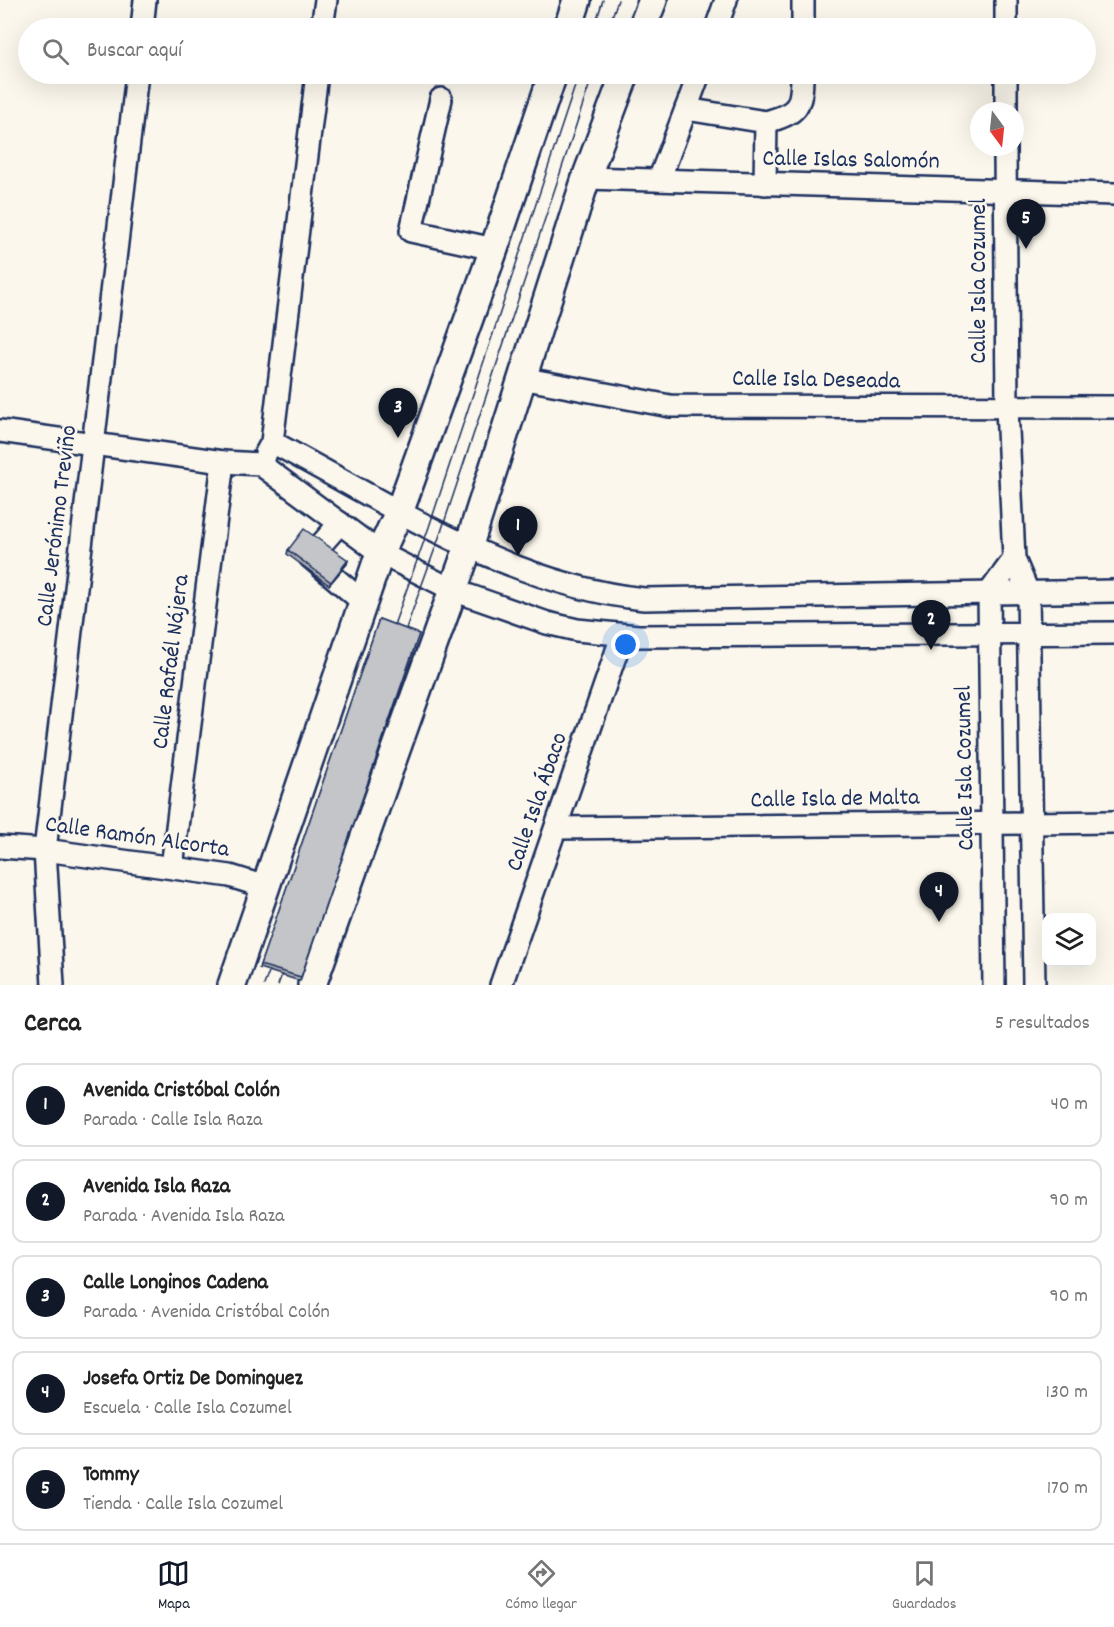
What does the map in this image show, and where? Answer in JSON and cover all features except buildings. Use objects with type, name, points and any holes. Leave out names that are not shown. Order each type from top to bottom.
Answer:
[{"type":"main road","points":[[571,18],[577,0]]},
{"type":"main road","points":[[646,18],[652,0]]},
{"type":"main road","points":[[232,985],[380,553],[400,510],[494,249],[550,84]]},
{"type":"main road","points":[[312,985],[468,548],[586,178],[621,84]]},
{"type":"street","points":[[143,18],[145,0]]},
{"type":"street","points":[[323,18],[326,0]]},
{"type":"street","points":[[720,18],[726,0]]},
{"type":"street","points":[[803,0],[803,18]]},
{"type":"street","points":[[1006,0],[1006,18]]},
{"type":"street","name":"Calle Jerónimo Treviño","points":[[53,985],[45,850],[136,84]]},
{"type":"street","points":[[260,464],[272,442],[316,84]]},
{"type":"street","points":[[659,180],[695,84]]},
{"type":"street","points":[[686,109],[766,122],[789,116],[802,100],[802,84]]},
{"type":"street","points":[[1006,84],[1006,102]]},
{"type":"street","points":[[441,99],[411,231],[423,236],[494,249]]},
{"type":"street","points":[[765,184],[766,122]]},
{"type":"street","name":"Calle Isla Cozumel","points":[[1005,156],[1007,408],[1014,559],[1028,592],[1034,985]]},
{"type":"street","name":"Calle Islas Salomón","points":[[586,178],[1114,194]]},
{"type":"street","name":"Calle Isla Deseada","points":[[521,378],[670,406],[1114,407]]},
{"type":"street","points":[[0,431],[93,442],[223,462],[260,464],[380,553],[453,590],[547,623],[622,636],[990,636],[1114,633]]},
{"type":"street","points":[[272,442],[468,548],[563,584],[619,597],[644,599],[1114,591]]},
{"type":"street","name":"Calle Rafaél Nájera","points":[[171,867],[223,462]]},
{"type":"street","points":[[340,523],[310,557],[363,602]]},
{"type":"street","points":[[989,593],[1014,559]]},
{"type":"street","name":"Calle Isla Cozumel","points":[[989,593],[994,985]]},
{"type":"street","name":"Calle Isla Ábaco","points":[[501,985],[622,636]]},
{"type":"street","name":"Calle Isla de Malta","points":[[556,828],[1114,822]]},
{"type":"street","name":"Calle Ramón Alcorta","points":[[0,847],[45,850],[171,867],[230,876],[265,887]]},
{"type":"tram line","points":[[597,18],[603,0]]},
{"type":"tram line","points":[[612,18],[618,0]]},
{"type":"tram line","points":[[389,639],[429,527],[576,84]]},
{"type":"tram line","points":[[400,645],[441,532],[590,84]]},
{"type":"tram line","points":[[264,985],[275,956]]},
{"type":"tram line","points":[[278,985],[287,961]]},
{"type":"place","name":"Tommy","points":[[1026,249]]},
{"type":"place","name":"Calle Longinos Cadena","points":[[398,438]]},
{"type":"place","name":"Avenida Cristóbal Colón","points":[[518,556]]},
{"type":"place","name":"Avenida Isla Raza","points":[[931,650]]},
{"type":"place","name":"Josefa Ortiz De Dominguez","points":[[939,922]]}]
